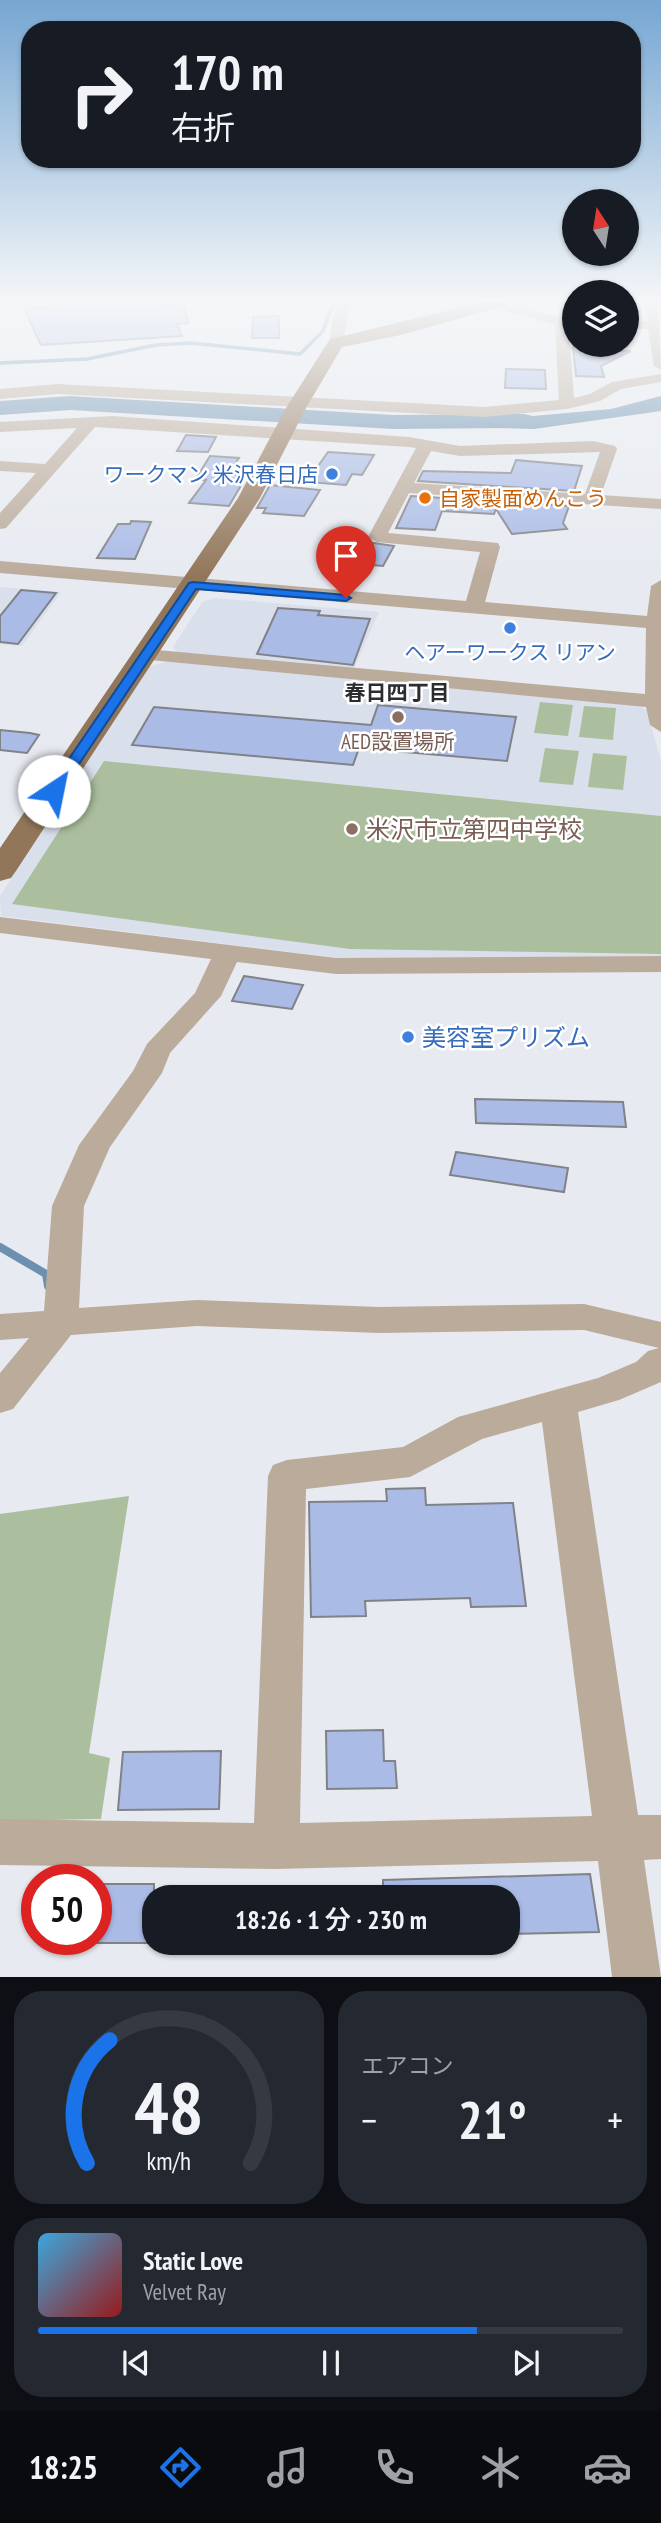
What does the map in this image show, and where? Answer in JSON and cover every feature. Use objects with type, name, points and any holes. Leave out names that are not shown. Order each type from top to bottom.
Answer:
[{"type":"main road","points":[[0,872],[193,585],[285,433],[305,393]]},
{"type":"street","points":[[122,393],[452,412],[520,410],[567,404],[595,398],[603,393]]},
{"type":"street","points":[[567,393],[567,404]]},
{"type":"street","points":[[0,427],[112,421],[285,433],[460,451],[593,446],[609,449],[591,500]]},
{"type":"street","points":[[0,524],[91,422]]},
{"type":"street","points":[[426,446],[401,486],[377,537],[491,547],[473,609]]},
{"type":"street","points":[[0,466],[49,469]]},
{"type":"street","points":[[401,486],[661,504]]},
{"type":"street","points":[[0,567],[658,623]]},
{"type":"street","points":[[661,586],[658,623],[658,701],[661,724]]},
{"type":"street","points":[[146,655],[658,701]]},
{"type":"street","points":[[0,925],[336,966],[661,964]]},
{"type":"street","points":[[0,1399],[56,1323],[68,1206],[94,1144],[147,1073],[157,1049],[207,996],[227,954]]},
{"type":"street","points":[[5,1327],[197,1313],[379,1320],[584,1317],[661,1335]]},
{"type":"street","points":[[276,1846],[287,1476],[410,1462],[471,1427],[606,1390],[649,1372],[661,1361]]},
{"type":"street","points":[[558,1403],[640,1838],[637,1977]]},
{"type":"street","points":[[0,1842],[276,1846],[640,1838]]},
{"type":"shaded area","points":[[0,587],[61,592],[22,646],[0,644]]},
{"type":"shaded area","points":[[215,598],[379,612],[353,671],[179,655],[173,647],[202,602]]},
{"type":"shaded area","name":"米沢市立第四中学校","points":[[170,661],[634,703],[647,710],[661,761],[661,958],[347,959],[1,916],[0,896],[149,666]]},
{"type":"green space","points":[[540,702],[573,705],[568,736],[534,733]]},
{"type":"green space","points":[[584,706],[616,708],[613,740],[579,737]]},
{"type":"green space","points":[[545,748],[579,751],[573,785],[539,782]]},
{"type":"green space","points":[[593,753],[627,756],[623,790],[588,787]]},
{"type":"green space","points":[[104,761],[661,816],[661,954],[350,949],[12,904]]},
{"type":"green space","points":[[129,1496],[89,1753],[110,1758],[101,1819],[0,1821],[0,1514]]},
{"type":"water","points":[[661,396],[661,411],[534,429],[422,426],[611,409]]},
{"type":"building","points":[[186,435],[216,437],[208,452],[177,451]]},
{"type":"building","points":[[328,452],[374,455],[362,475],[352,474],[346,485],[307,482]]},
{"type":"building","points":[[210,456],[239,458],[228,474],[245,475],[229,506],[189,503],[206,480],[195,480]]},
{"type":"building","points":[[516,460],[582,466],[574,491],[418,481],[423,471],[511,473]]},
{"type":"building","points":[[270,485],[320,490],[304,516],[263,513],[266,508],[257,508]]},
{"type":"building","points":[[411,496],[569,506],[563,523],[567,529],[512,534],[496,509],[494,514],[442,511],[435,530],[396,528]]},
{"type":"building","points":[[131,521],[151,522],[135,559],[97,558],[118,524],[130,524]]},
{"type":"building","points":[[361,541],[394,546],[383,566],[349,563]]},
{"type":"building","points":[[21,590],[56,593],[18,644],[0,642],[0,616]]},
{"type":"building","points":[[278,608],[320,611],[318,615],[370,619],[353,665],[257,654]]},
{"type":"building","points":[[378,705],[516,717],[507,761],[359,748],[353,765],[132,745],[154,707],[371,725]]},
{"type":"building","points":[[0,730],[39,735],[27,753],[0,750]]},
{"type":"building","points":[[244,976],[303,985],[292,1009],[232,1001]]},
{"type":"building","points":[[475,1099],[623,1102],[626,1127],[476,1123]]},
{"type":"building","points":[[456,1152],[568,1168],[564,1192],[450,1175]]},
{"type":"building","points":[[425,1488],[426,1505],[513,1503],[526,1606],[471,1607],[470,1598],[365,1601],[366,1616],[311,1617],[309,1502],[387,1501],[386,1489]]},
{"type":"building","points":[[383,1730],[384,1761],[395,1761],[397,1788],[327,1789],[326,1731]]},
{"type":"building","points":[[221,1751],[219,1809],[118,1810],[123,1752]]},
{"type":"building","points":[[590,1874],[599,1932],[520,1934],[520,1885],[383,1885],[383,1880]]},
{"type":"building","points":[[112,1884],[154,1884],[142,1885],[142,1943],[112,1943]]},
{"type":"waterway","points":[[0,408],[70,403],[393,422],[524,421]]},
{"type":"waterway","points":[[0,1247],[46,1274],[48,1286]]},
{"type":"place","name":"ワークマン 米沢春日店","points":[[332,474]]},
{"type":"place","name":"自家製面めんこう","points":[[425,498]]},
{"type":"place","name":"ヘアーワークス リアン","points":[[510,628]]},
{"type":"place","name":"AED設置場所","points":[[398,717]]},
{"type":"place","name":"米沢市立第四中学校","points":[[352,829]]},
{"type":"place","name":"美容室プリズム","points":[[408,1037]]},
{"type":"district","name":"春日四丁目","points":[[397,692]]},
{"type":"route","points":[[54,791],[193,585],[346,598]]}]
